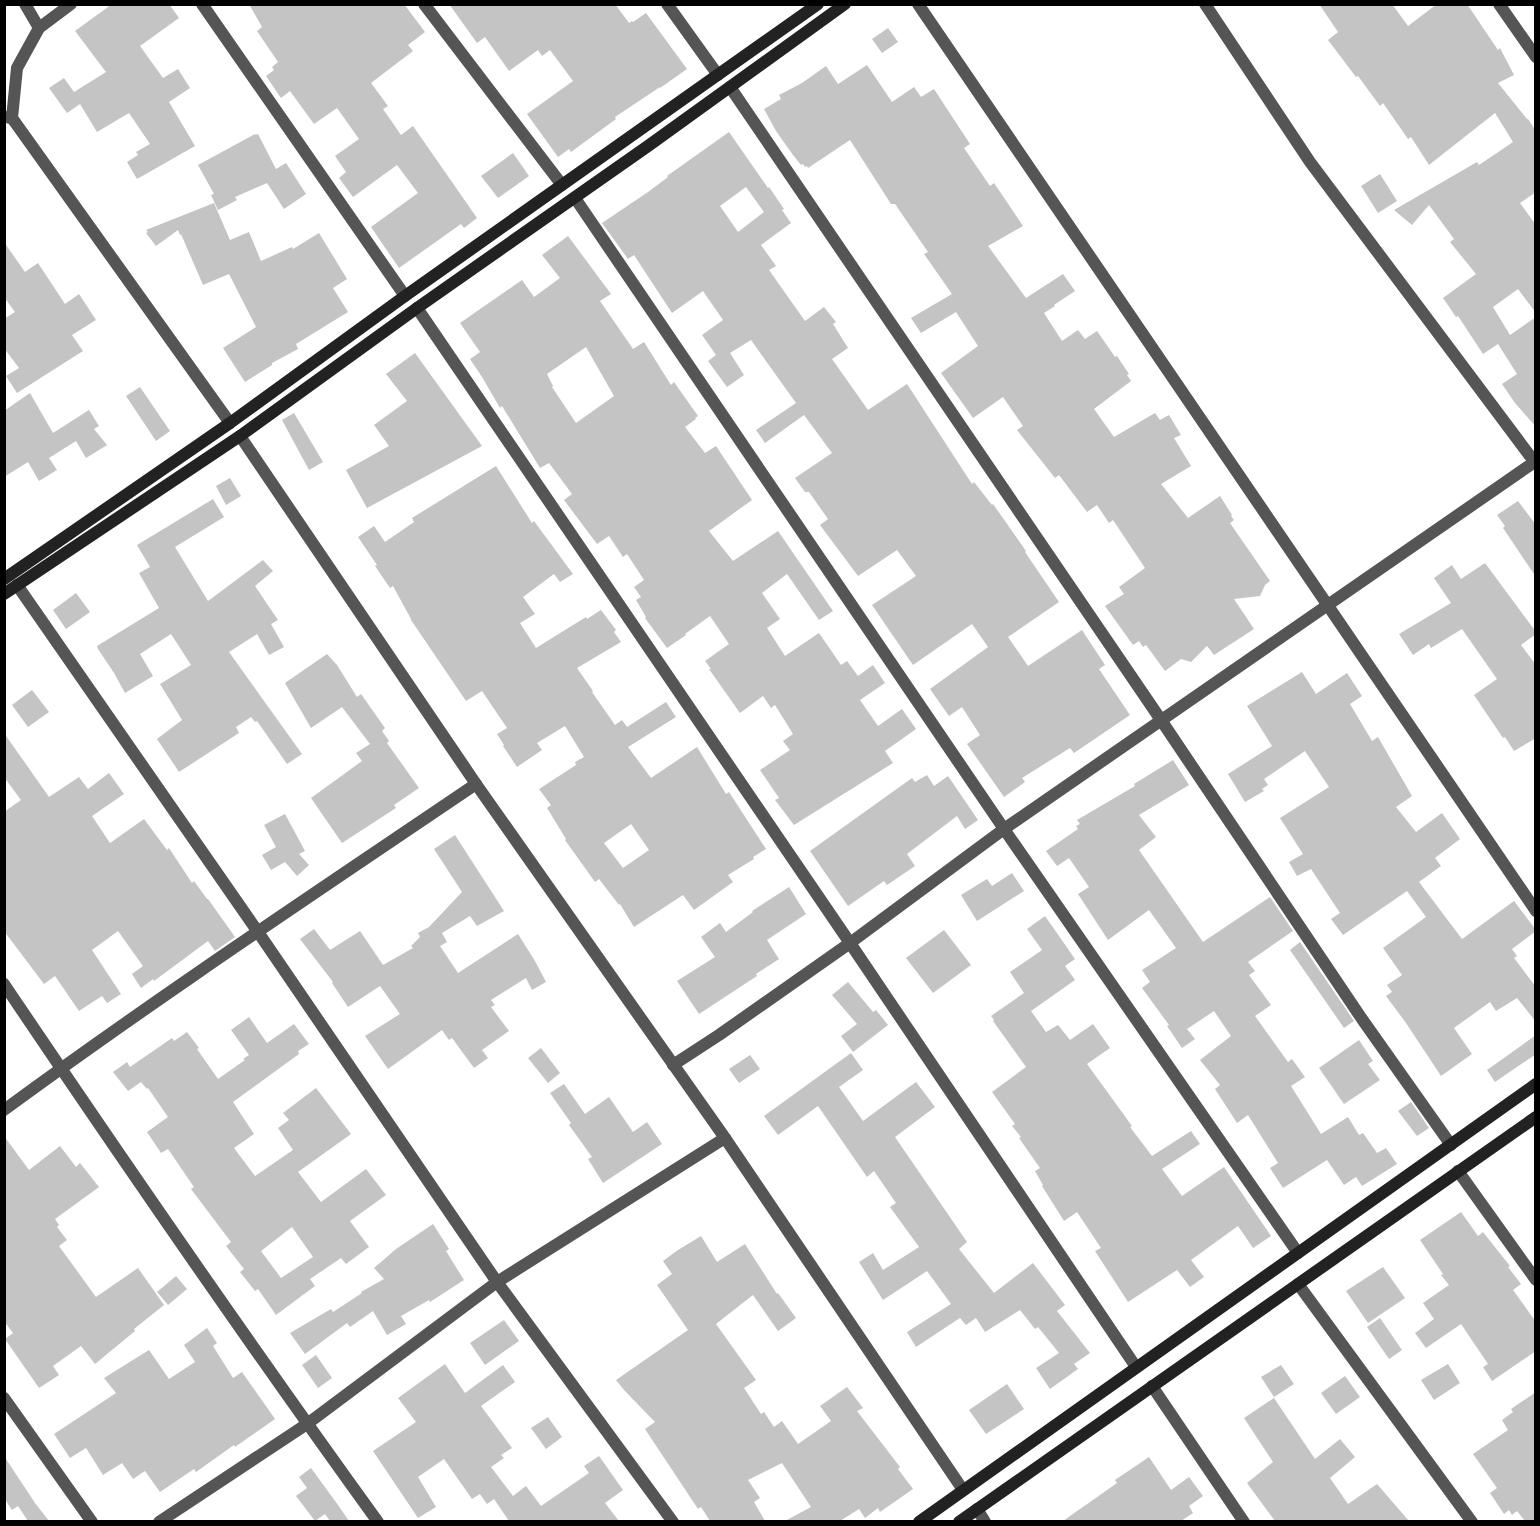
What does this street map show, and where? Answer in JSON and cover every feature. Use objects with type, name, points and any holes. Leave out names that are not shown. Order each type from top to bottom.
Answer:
[{"type":"street","points":[[26,4],[39,27]]},
{"type":"street","points":[[71,4],[39,27],[17,68],[8,117],[230,423]]},
{"type":"street","points":[[202,4],[405,296]]},
{"type":"street","points":[[424,4],[562,185]]},
{"type":"street","points":[[668,4],[718,75]]},
{"type":"street","points":[[4,579],[230,423],[405,296],[818,4]]},
{"type":"street","points":[[4,594],[240,436],[845,4]]},
{"type":"street","points":[[918,4],[1536,911]]},
{"type":"street","points":[[673,1065],[850,943],[1004,829],[1535,463],[1310,162],[1205,4]]},
{"type":"street","points":[[1499,4],[1536,57]]},
{"type":"street","points":[[730,87],[1362,1019],[1451,1145]]},
{"type":"street","points":[[575,198],[1004,829],[1298,1253]]},
{"type":"street","points":[[417,308],[1136,1367]]},
{"type":"street","points":[[240,436],[476,784],[725,1138],[963,1490]]},
{"type":"street","points":[[17,585],[497,1282],[673,1521]]},
{"type":"street","points":[[4,1110],[61,1068],[476,784]]},
{"type":"street","points":[[4,984],[308,1424],[378,1521]]},
{"type":"street","points":[[919,1521],[1536,1084]]},
{"type":"street","points":[[959,1521],[1536,1117]]},
{"type":"street","points":[[159,1521],[308,1424],[497,1282],[725,1138]]},
{"type":"street","points":[[1458,1171],[1536,1280]]},
{"type":"street","points":[[1298,1284],[1472,1521]]},
{"type":"street","points":[[1152,1386],[1244,1521]]},
{"type":"street","points":[[4,1398],[92,1521]]},
{"type":"street","points":[[977,1509],[986,1521]]},
{"type":"building","points":[[112,4],[169,4],[179,18],[140,46],[163,78],[178,69],[190,88],[169,102],[195,146],[137,179],[127,162],[138,155],[136,152],[150,144],[129,113],[97,132],[80,104],[67,113],[49,88],[64,78],[74,92],[106,72],[75,31]]},
{"type":"building","points":[[249,4],[404,4],[425,32],[408,45],[413,51],[371,83],[388,106],[383,109],[401,135],[413,126],[477,218],[464,228],[461,224],[399,268],[371,227],[418,193],[397,165],[353,197],[339,178],[346,172],[335,156],[359,139],[337,108],[314,124],[290,91],[281,98],[266,76],[274,70],[272,67],[278,62],[257,31],[262,27]]},
{"type":"building","points":[[449,4],[615,4],[629,23],[646,13],[687,69],[615,117],[616,119],[571,152],[569,149],[558,157],[527,114],[573,81],[550,50],[542,56],[538,50],[509,71],[485,37],[477,43]]},
{"type":"building","points":[[1319,4],[1392,4],[1408,26],[1437,4],[1467,4],[1498,50],[1500,48],[1514,75],[1498,83],[1536,131],[1536,192],[1520,203],[1536,225],[1536,313],[1518,289],[1493,307],[1510,335],[1536,317],[1536,427],[1502,384],[1517,374],[1498,344],[1483,354],[1443,298],[1476,274],[1450,242],[1454,239],[1429,205],[1412,225],[1394,210],[1477,162],[1479,165],[1513,142],[1495,113],[1429,165],[1411,137],[1408,139],[1383,103],[1380,106],[1328,40],[1338,32]]},
{"type":"building","points":[[888,28],[898,42],[882,53],[872,39]]},
{"type":"building","points":[[867,65],[892,102],[914,87],[921,97],[934,89],[970,144],[964,148],[990,186],[994,183],[1023,226],[988,246],[1026,298],[1063,274],[1075,291],[1044,313],[1062,341],[1078,330],[1085,339],[1097,331],[1129,374],[1127,375],[1131,381],[1094,409],[1114,437],[1155,413],[1160,420],[1169,415],[1181,435],[1174,438],[1191,466],[1161,484],[1188,518],[1220,496],[1232,515],[1234,520],[1230,523],[1270,581],[1265,585],[1260,596],[1234,599],[1254,629],[1214,655],[1207,646],[1191,662],[1181,659],[1165,671],[1146,645],[1143,647],[1139,641],[1133,645],[1105,606],[1124,594],[1119,587],[1145,568],[1113,520],[1109,523],[1097,505],[1087,512],[1059,475],[1055,478],[1017,430],[1023,426],[1003,397],[973,418],[941,373],[978,346],[956,312],[921,333],[911,318],[952,294],[924,254],[928,252],[895,204],[891,204],[850,140],[808,168],[805,167],[801,165],[776,131],[764,109],[781,99],[779,95],[802,83],[826,66],[838,84]]},
{"type":"building","points":[[729,132],[784,209],[782,210],[791,223],[761,245],[776,266],[769,270],[805,321],[824,307],[836,322],[833,324],[848,348],[832,359],[868,410],[907,384],[972,484],[974,482],[993,504],[1059,602],[1008,637],[1028,666],[1082,630],[1105,665],[1099,669],[1130,715],[1074,753],[1070,748],[1022,778],[1025,782],[1004,797],[967,744],[980,735],[962,707],[949,716],[930,689],[988,647],[972,624],[913,665],[872,605],[916,576],[897,550],[858,576],[820,525],[828,519],[809,492],[805,492],[795,478],[832,453],[804,415],[765,443],[756,430],[796,403],[751,340],[730,353],[744,375],[727,387],[708,361],[716,355],[702,335],[723,320],[703,291],[672,313],[634,255],[628,259],[602,223],[648,192]],"holes":[[[746,187],[764,212],[738,232],[720,206]]]},
{"type":"building","points":[[258,134],[276,169],[286,163],[306,194],[284,209],[267,183],[235,197],[237,200],[218,210],[211,195],[214,194],[198,165]]},
{"type":"building","points":[[513,153],[529,176],[498,198],[481,176]]},
{"type":"building","points":[[1380,174],[1397,201],[1378,213],[1361,186]]},
{"type":"building","points":[[214,203],[230,240],[249,232],[261,261],[292,247],[293,249],[319,233],[347,279],[333,288],[348,312],[296,344],[298,349],[272,363],[245,382],[223,348],[256,327],[229,274],[203,285],[178,230],[156,246],[146,233],[148,232],[146,230]]},
{"type":"building","points":[[568,236],[611,294],[600,301],[633,349],[644,342],[671,385],[674,382],[698,416],[685,427],[705,453],[716,446],[752,500],[709,531],[733,561],[778,531],[833,611],[819,620],[787,574],[762,593],[780,619],[767,628],[785,656],[819,633],[841,665],[847,661],[858,676],[873,665],[885,683],[860,700],[878,726],[902,709],[916,729],[885,751],[893,763],[794,825],[775,800],[779,798],[760,770],[790,750],[783,741],[793,734],[775,705],[771,708],[763,696],[740,713],[705,661],[729,644],[710,616],[667,648],[645,618],[636,600],[641,597],[634,587],[644,580],[627,554],[623,557],[609,536],[597,544],[564,500],[572,494],[549,463],[540,468],[470,359],[480,352],[460,323],[522,280],[534,297],[560,278],[542,255]],"holes":[[[586,347],[614,396],[576,423],[552,387],[547,374]]]},
{"type":"building","points":[[4,242],[25,272],[38,263],[65,304],[79,294],[96,320],[72,335],[83,351],[17,393],[6,376],[19,368],[4,348],[4,319],[15,312],[4,297]]},
{"type":"building","points":[[415,353],[482,446],[367,508],[346,470],[389,446],[374,425],[407,401],[386,374]]},
{"type":"building","points":[[140,387],[170,431],[156,441],[126,396]]},
{"type":"building","points":[[30,393],[53,433],[89,410],[99,426],[94,429],[107,445],[86,458],[76,441],[49,458],[57,470],[39,481],[28,462],[4,477],[4,411]]},
{"type":"building","points":[[294,413],[323,462],[309,470],[282,420]]},
{"type":"building","points":[[496,466],[532,523],[534,521],[573,574],[560,582],[554,574],[523,597],[535,614],[520,623],[536,648],[601,610],[616,630],[614,632],[621,642],[577,668],[615,725],[622,720],[627,727],[666,702],[676,717],[628,747],[651,778],[697,747],[726,794],[729,792],[766,849],[728,875],[733,882],[694,910],[683,895],[634,927],[620,904],[599,879],[595,882],[565,840],[547,808],[551,805],[539,789],[576,765],[575,762],[584,757],[565,726],[537,743],[542,750],[517,767],[497,734],[507,728],[482,691],[466,701],[411,620],[393,586],[390,588],[358,537],[374,526],[385,542],[414,522],[412,518]],"holes":[[[631,824],[649,850],[623,868],[604,843]]]},
{"type":"building","points":[[230,478],[241,496],[226,505],[216,486]]},
{"type":"building","points":[[213,499],[224,517],[175,547],[208,601],[263,560],[273,571],[255,586],[278,620],[271,624],[284,647],[269,655],[257,634],[229,652],[302,754],[287,764],[257,721],[255,722],[251,717],[236,727],[239,733],[179,772],[157,739],[182,720],[160,684],[191,665],[171,634],[140,654],[153,676],[125,693],[97,646],[159,608],[139,573],[150,567],[137,545]]},
{"type":"building","points":[[1518,501],[1536,525],[1536,577],[1503,528],[1505,526],[1497,515]]},
{"type":"building","points":[[1485,563],[1536,632],[1521,645],[1536,665],[1536,738],[1514,751],[1474,695],[1497,679],[1462,629],[1431,648],[1429,644],[1413,655],[1399,634],[1451,603],[1434,578],[1452,565],[1461,579]]},
{"type":"building","points":[[76,593],[90,612],[66,629],[53,610]]},
{"type":"building","points":[[327,654],[337,665],[357,697],[361,694],[385,728],[382,731],[389,741],[387,743],[419,788],[394,805],[396,808],[342,843],[311,798],[362,761],[356,753],[370,744],[342,707],[311,728],[285,683]]},
{"type":"building","points":[[1302,672],[1316,694],[1347,673],[1362,696],[1350,704],[1372,741],[1378,737],[1412,796],[1396,807],[1416,832],[1442,813],[1460,839],[1435,858],[1441,866],[1419,882],[1462,939],[1514,901],[1536,930],[1512,949],[1517,956],[1514,958],[1536,987],[1536,1022],[1517,998],[1496,1011],[1490,1002],[1454,1028],[1472,1054],[1441,1076],[1386,996],[1392,992],[1387,985],[1402,975],[1383,948],[1426,917],[1407,891],[1343,935],[1331,919],[1340,913],[1311,869],[1297,876],[1289,862],[1303,854],[1280,818],[1329,787],[1305,751],[1264,779],[1268,785],[1262,789],[1264,791],[1245,802],[1228,774],[1272,746],[1247,706]]},
{"type":"building","points":[[32,690],[49,712],[28,727],[12,705]]},
{"type":"building","points":[[4,733],[49,797],[79,777],[88,789],[109,773],[124,794],[92,816],[110,843],[144,819],[167,850],[169,848],[192,883],[194,881],[235,937],[215,951],[208,941],[141,988],[132,974],[143,966],[118,931],[92,950],[121,994],[107,1003],[102,996],[79,1011],[55,976],[44,984],[4,931],[4,812],[21,800],[4,777]]},
{"type":"building","points":[[1173,760],[1189,785],[1139,815],[1156,837],[1139,850],[1203,942],[1270,897],[1293,931],[1248,962],[1255,971],[1249,975],[1271,1005],[1255,1016],[1288,1062],[1292,1059],[1305,1077],[1291,1086],[1321,1134],[1348,1117],[1359,1135],[1363,1133],[1377,1153],[1386,1148],[1397,1164],[1362,1186],[1356,1177],[1344,1185],[1327,1160],[1283,1188],[1270,1168],[1278,1163],[1248,1115],[1237,1123],[1215,1089],[1220,1085],[1200,1060],[1231,1036],[1214,1011],[1187,1029],[1195,1039],[1182,1048],[1167,1026],[1169,1025],[1142,988],[1150,982],[1142,970],[1176,948],[1149,910],[1108,940],[1078,894],[1089,887],[1069,858],[1057,866],[1046,851],[1078,829],[1076,826],[1080,824],[1077,820],[1135,786],[1134,784]]},
{"type":"building","points":[[927,775],[934,786],[948,776],[978,820],[965,829],[957,816],[907,854],[915,866],[887,885],[884,881],[848,906],[810,851],[912,778],[915,782]]},
{"type":"building","points":[[285,814],[305,851],[299,854],[309,865],[297,876],[285,862],[271,870],[262,855],[276,847],[264,825]]},
{"type":"building","points":[[455,835],[504,911],[477,926],[470,916],[442,933],[447,942],[440,946],[458,973],[518,934],[546,982],[532,990],[526,978],[491,1000],[495,1005],[491,1007],[509,1031],[482,1050],[488,1058],[474,1068],[452,1038],[449,1040],[442,1030],[388,1069],[365,1036],[400,1014],[380,986],[348,1007],[333,982],[300,939],[314,929],[330,950],[360,931],[383,965],[413,948],[411,946],[420,937],[418,933],[429,927],[462,892],[434,849]]},
{"type":"building","points":[[1012,873],[1024,891],[977,921],[961,895],[987,879],[992,886]]},
{"type":"building","points":[[789,887],[806,914],[767,940],[779,959],[699,1014],[677,981],[715,957],[701,937],[720,923],[726,932],[752,911]]},
{"type":"building","points":[[1045,916],[1075,959],[1065,966],[1075,980],[1031,1011],[1046,1032],[1058,1025],[1070,1040],[1093,1024],[1110,1048],[1087,1064],[1152,1156],[1191,1131],[1200,1144],[1162,1169],[1182,1196],[1224,1167],[1271,1236],[1253,1248],[1238,1226],[1191,1260],[1204,1277],[1190,1287],[1177,1270],[1128,1302],[1095,1251],[1101,1248],[1077,1212],[1064,1221],[1035,1171],[1040,1168],[1012,1126],[1015,1124],[992,1092],[1026,1067],[991,1016],[1024,993],[1010,972],[1042,950],[1027,929]]},
{"type":"building","points":[[944,930],[971,965],[933,993],[906,958]]},
{"type":"building","points":[[1300,942],[1354,1021],[1344,1028],[1290,950]]},
{"type":"building","points":[[848,982],[873,1012],[876,1010],[888,1025],[853,1052],[841,1036],[857,1024],[832,995]]},
{"type":"building","points":[[249,1017],[267,1043],[294,1024],[309,1044],[298,1051],[299,1054],[233,1102],[254,1134],[234,1148],[255,1176],[293,1150],[278,1128],[289,1120],[283,1113],[316,1088],[351,1134],[298,1172],[321,1202],[366,1169],[386,1195],[350,1221],[369,1247],[346,1264],[341,1258],[310,1279],[315,1286],[276,1315],[258,1289],[255,1291],[240,1272],[244,1269],[226,1246],[231,1242],[191,1189],[194,1187],[168,1149],[161,1153],[147,1132],[168,1117],[148,1088],[141,1082],[128,1091],[113,1072],[127,1062],[130,1067],[172,1038],[174,1041],[187,1032],[218,1079],[249,1055],[231,1030]],"holes":[[[292,1227],[313,1257],[281,1278],[261,1251]]]},
{"type":"building","points":[[1536,1035],[1536,1054],[1495,1082],[1487,1070]]},
{"type":"building","points":[[1359,1040],[1373,1061],[1368,1064],[1380,1080],[1344,1104],[1319,1068]]},
{"type":"building","points":[[541,1048],[560,1073],[548,1083],[528,1058]]},
{"type":"building","points":[[851,1053],[863,1070],[839,1087],[863,1121],[916,1082],[935,1107],[895,1137],[967,1242],[959,1249],[994,1293],[1033,1263],[1065,1305],[1057,1311],[1090,1353],[1074,1364],[1078,1369],[1050,1389],[1036,1368],[1059,1353],[1038,1327],[1035,1329],[1020,1310],[985,1332],[976,1318],[966,1325],[960,1318],[916,1347],[907,1332],[951,1304],[927,1271],[883,1300],[859,1262],[873,1253],[883,1270],[919,1247],[890,1207],[896,1203],[874,1171],[867,1177],[818,1106],[778,1135],[764,1116]]},
{"type":"building","points":[[750,1055],[760,1069],[739,1083],[729,1069]]},
{"type":"building","points":[[564,1084],[585,1114],[609,1097],[633,1132],[647,1122],[662,1144],[603,1183],[588,1159],[592,1157],[550,1093]]},
{"type":"building","points":[[1411,1102],[1429,1128],[1417,1136],[1398,1111]]},
{"type":"building","points":[[4,1136],[29,1170],[60,1146],[76,1167],[80,1163],[99,1187],[55,1219],[59,1225],[57,1227],[67,1240],[59,1246],[96,1297],[138,1268],[164,1305],[95,1364],[81,1346],[53,1366],[59,1375],[39,1388],[5,1339],[13,1333],[4,1321]]},
{"type":"building","points":[[1461,1212],[1478,1236],[1483,1232],[1510,1266],[1508,1267],[1521,1284],[1513,1290],[1536,1322],[1536,1351],[1492,1381],[1483,1367],[1488,1364],[1461,1324],[1426,1348],[1415,1333],[1434,1319],[1423,1303],[1449,1285],[1420,1240]]},
{"type":"building","points":[[433,1224],[449,1249],[446,1251],[464,1280],[430,1302],[429,1300],[401,1316],[406,1324],[387,1335],[373,1311],[350,1327],[347,1323],[305,1354],[290,1333],[331,1309],[333,1312],[384,1279],[374,1268],[396,1249]]},
{"type":"building","points":[[701,1236],[717,1262],[745,1244],[777,1294],[796,1318],[778,1331],[753,1295],[716,1324],[756,1380],[744,1388],[761,1414],[764,1412],[774,1427],[782,1421],[798,1444],[831,1421],[820,1406],[847,1387],[863,1408],[857,1411],[900,1467],[898,1469],[913,1489],[880,1512],[878,1508],[865,1518],[859,1509],[840,1521],[785,1521],[811,1507],[782,1463],[748,1480],[760,1498],[754,1502],[765,1521],[710,1521],[701,1507],[698,1509],[645,1429],[655,1422],[616,1380],[688,1330],[657,1285],[672,1274],[663,1261]]},
{"type":"building","points":[[1383,1267],[1405,1298],[1368,1323],[1346,1291]]},
{"type":"building","points":[[176,1276],[187,1289],[168,1305],[157,1292]]},
{"type":"building","points":[[1380,1318],[1402,1350],[1389,1359],[1367,1327]]},
{"type":"building","points":[[504,1320],[519,1341],[485,1365],[470,1343]]},
{"type":"building","points":[[207,1328],[217,1343],[213,1346],[233,1378],[242,1372],[275,1419],[196,1472],[194,1469],[160,1492],[145,1471],[133,1479],[122,1463],[103,1475],[86,1448],[70,1458],[54,1434],[116,1393],[104,1378],[149,1350],[169,1379],[195,1362],[184,1345]]},
{"type":"building","points":[[316,1355],[332,1378],[318,1388],[302,1365]]},
{"type":"building","points":[[445,1364],[465,1393],[503,1365],[515,1382],[481,1406],[512,1448],[501,1455],[504,1458],[491,1467],[513,1496],[526,1486],[541,1506],[589,1473],[584,1466],[599,1456],[623,1490],[605,1503],[619,1521],[509,1521],[494,1499],[487,1504],[480,1494],[472,1499],[444,1459],[418,1477],[436,1507],[418,1518],[373,1451],[416,1422],[398,1398]]},
{"type":"building","points":[[1448,1364],[1460,1383],[1434,1400],[1421,1380]]},
{"type":"building","points":[[1281,1365],[1294,1384],[1274,1397],[1261,1377]]},
{"type":"building","points":[[1345,1376],[1360,1397],[1336,1414],[1321,1393]]},
{"type":"building","points":[[1007,1384],[1024,1409],[986,1434],[969,1410]]},
{"type":"building","points":[[1536,1392],[1536,1521],[1525,1521],[1517,1511],[1512,1515],[1509,1510],[1504,1514],[1490,1493],[1497,1488],[1473,1454],[1508,1430],[1502,1420],[1513,1412],[1511,1409]]},
{"type":"building","points":[[1274,1398],[1315,1459],[1340,1439],[1355,1457],[1330,1478],[1348,1504],[1377,1484],[1409,1521],[1275,1521],[1247,1483],[1273,1462],[1244,1418]]},
{"type":"building","points":[[548,1417],[562,1437],[546,1449],[531,1428]]},
{"type":"building","points":[[4,1456],[49,1521],[28,1521],[18,1506],[12,1510],[4,1498]]},
{"type":"building","points":[[1149,1457],[1171,1490],[1189,1477],[1203,1496],[1189,1506],[1193,1513],[1181,1521],[1063,1521],[1117,1483],[1115,1480]]},
{"type":"building","points":[[311,1468],[349,1521],[330,1521],[325,1514],[315,1521],[296,1496],[307,1488],[299,1477]]}]
